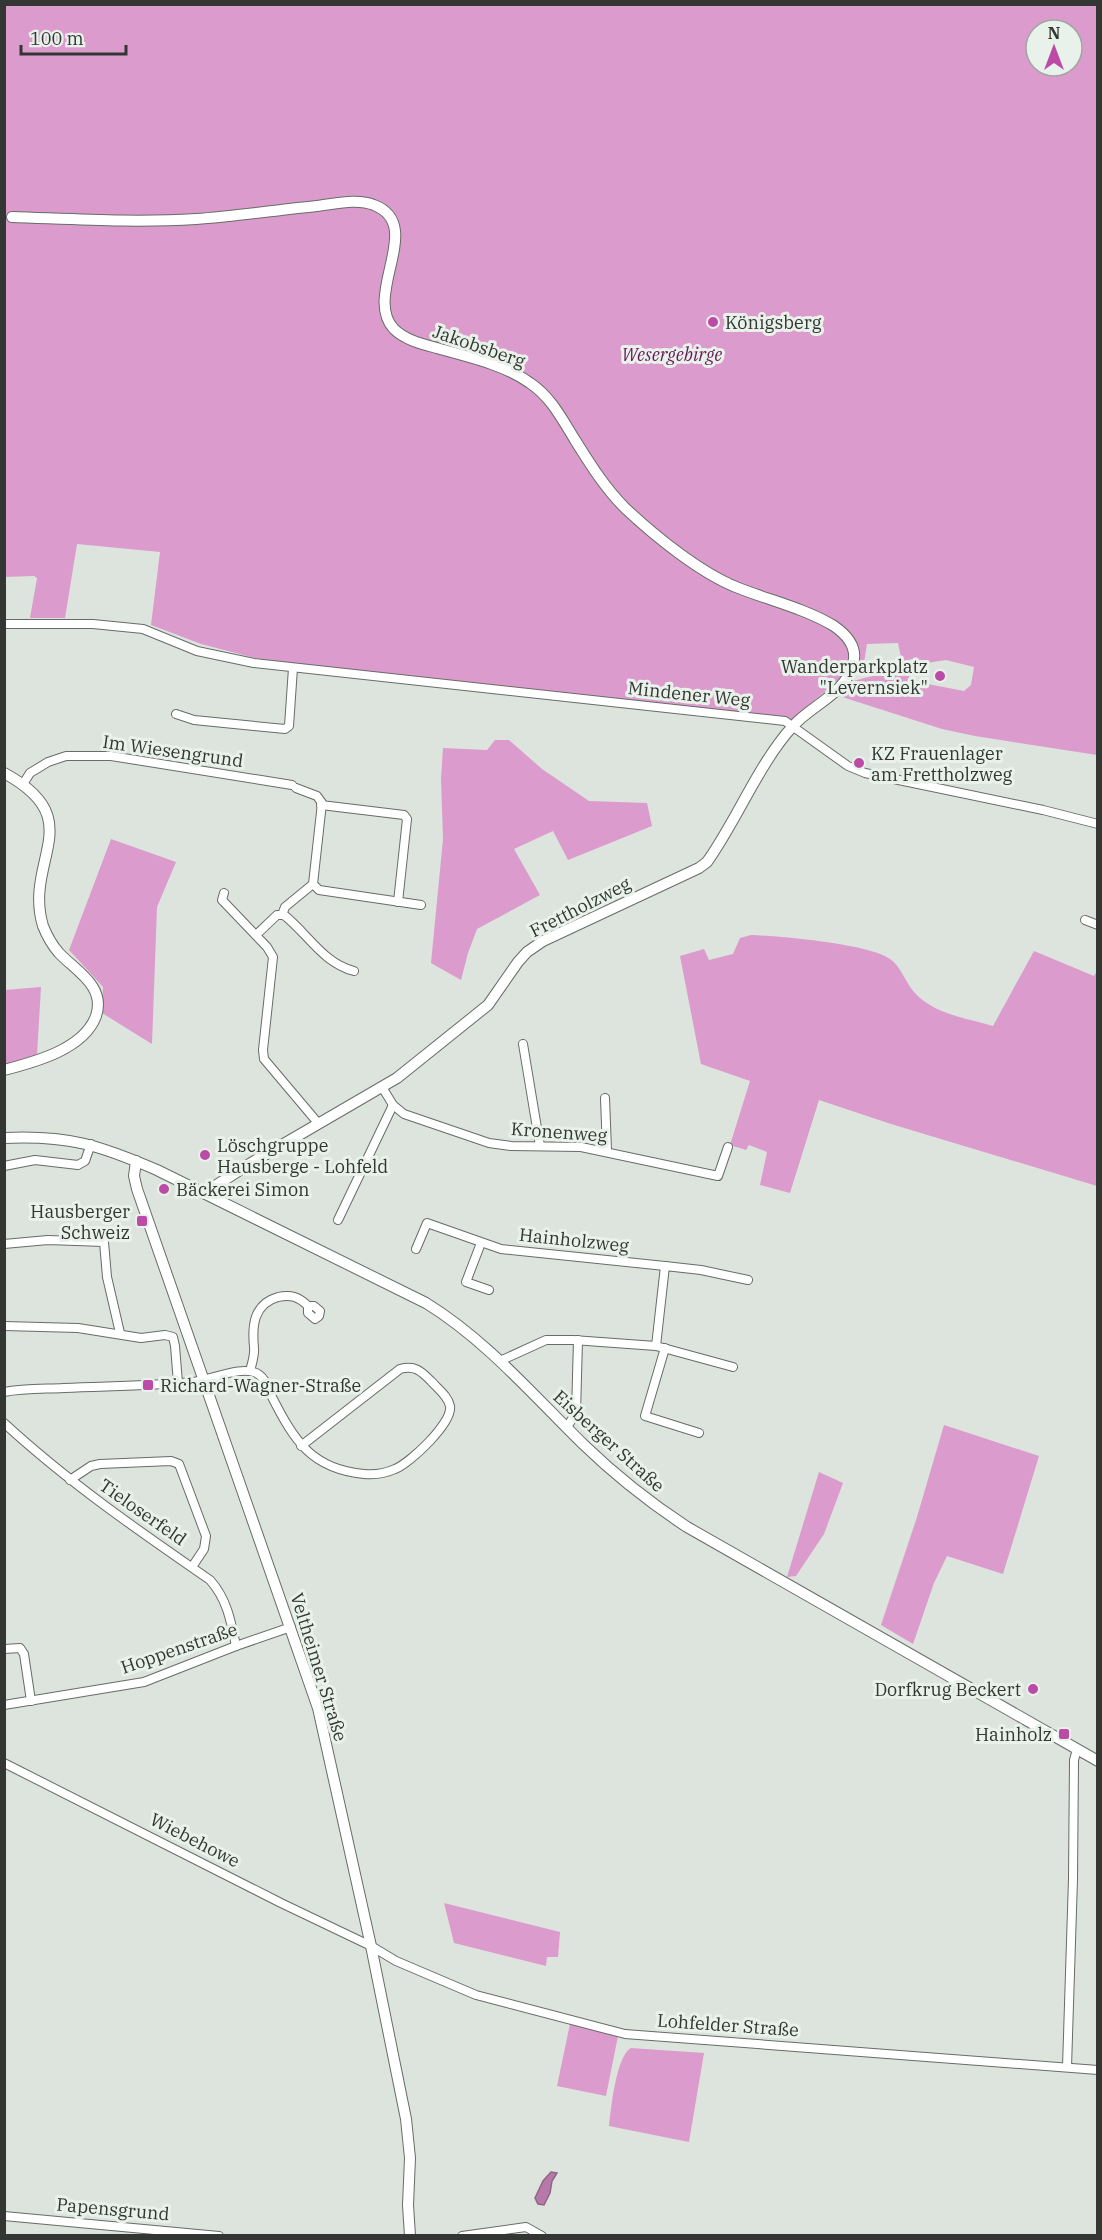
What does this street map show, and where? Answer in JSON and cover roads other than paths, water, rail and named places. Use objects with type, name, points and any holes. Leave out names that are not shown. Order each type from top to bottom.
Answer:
[{"type":"main road","name":"Jakobsberg","points":[[8,217],[176,220],[351,202],[370,203],[384,210],[392,220],[395,232],[394,252],[383,299],[385,314],[394,328],[408,338],[500,368],[534,385],[553,404],[597,476],[619,502],[650,529],[716,578],[826,621],[850,640],[854,650],[854,661],[849,675],[829,696],[794,725]]},
{"type":"main road","name":"Frettholzweg","points":[[204,1193],[397,1078],[488,1005],[518,962],[543,941],[699,868],[707,862],[779,744],[794,725]]},
{"type":"main road","points":[[4,773],[23,784],[40,801],[48,818],[49,849],[39,893],[40,916],[44,929],[58,952],[94,988],[98,1008],[89,1028],[74,1042],[42,1058],[4,1070]]},
{"type":"main road","name":"Eisberger Straße","points":[[4,1138],[51,1138],[92,1144],[136,1161],[426,1303],[456,1322],[500,1361],[641,1496],[699,1536],[946,1673],[1098,1761]]},
{"type":"main road","name":"Veltheimer Straße","points":[[136,1161],[134,1176],[137,1189],[318,1708],[371,1946],[407,2127],[410,2158],[408,2205],[410,2235]]},
{"type":"street","name":"Mindener Weg","points":[[4,624],[93,624],[143,629],[197,651],[254,663],[785,721],[794,725],[848,766],[865,772],[1098,824]]},
{"type":"street","points":[[176,714],[195,720],[285,729],[289,726],[293,668]]},
{"type":"street","name":"Im Wiesengrund","points":[[23,784],[30,773],[48,762],[66,756],[111,756],[294,786],[317,796],[321,805]]},
{"type":"street","points":[[282,915],[285,907],[313,884],[321,805],[404,815],[407,819],[398,902]]},
{"type":"street","points":[[313,884],[320,890],[421,906]]},
{"type":"street","points":[[224,893],[222,900],[267,947],[273,957],[264,1059],[318,1123]]},
{"type":"street","points":[[256,935],[273,918],[282,915]]},
{"type":"street","points":[[282,915],[327,958],[354,971]]},
{"type":"street","points":[[1085,920],[1098,925]]},
{"type":"street","points":[[523,1044],[540,1146]]},
{"type":"street","points":[[338,1220],[393,1105],[382,1087]]},
{"type":"street","points":[[605,1098],[608,1151]]},
{"type":"street","name":"Kronenweg","points":[[393,1105],[404,1114],[489,1143],[511,1146],[581,1147],[718,1176],[728,1147]]},
{"type":"street","points":[[4,1166],[35,1160],[78,1165],[85,1161],[92,1144]]},
{"type":"street","name":"Hainholzweg","points":[[416,1249],[427,1222],[501,1249],[701,1270],[748,1280]]},
{"type":"street","points":[[4,1244],[48,1240],[104,1242],[107,1277],[120,1333]]},
{"type":"street","points":[[481,1243],[466,1282],[489,1290]]},
{"type":"street","points":[[665,1266],[661,1347],[645,1416],[699,1433]]},
{"type":"street","points":[[250,1371],[254,1348],[252,1327],[264,1305],[284,1296],[298,1297],[308,1306]]},
{"type":"street","points":[[4,1326],[78,1328],[141,1338],[165,1335],[172,1337],[175,1346],[178,1383]]},
{"type":"street","points":[[500,1361],[546,1340],[578,1340],[661,1347],[733,1367]]},
{"type":"street","points":[[567,1427],[576,1413],[578,1340]]},
{"type":"street","points":[[4,1392],[178,1383],[250,1371],[264,1379],[283,1419],[301,1446],[312,1456],[334,1467],[365,1474],[380,1474],[406,1463],[444,1425],[450,1417],[450,1405],[447,1397],[422,1372],[410,1367],[400,1369],[301,1446]]},
{"type":"street","name":"Tieloserfeld","points":[[4,1422],[70,1480],[210,1580],[220,1591],[226,1605],[236,1646]]},
{"type":"street","points":[[70,1480],[91,1466],[100,1464],[171,1461],[179,1464],[206,1536],[204,1549],[192,1567]]},
{"type":"street","name":"Hoppenstraße","points":[[4,1705],[144,1682],[291,1627]]},
{"type":"street","points":[[4,1649],[20,1648],[24,1654],[31,1701]]},
{"type":"street","points":[[1066,2067],[1073,1879],[1074,1760],[1077,1749]]},
{"type":"street","name":"Wiebehowe","points":[[4,1763],[371,1946]]},
{"type":"street","name":"Lohfelder Straße","points":[[371,1946],[396,1961],[476,1995],[625,2034],[1098,2070]]},
{"type":"street","name":"Papensgrund","points":[[4,2216],[219,2235]]},
{"type":"street","points":[[462,2235],[526,2227],[542,2235]]},
{"type":"place","name":"Königsberg","points":[[713,322]]},
{"type":"place","name":"Wanderparkplatz \"Levernsiek\"","points":[[940,676]]},
{"type":"place","name":"KZ Frauenlager am Frettholzweg","points":[[859,763]]},
{"type":"place","name":"Löschgruppe Hausberge - Lohfeld","points":[[205,1155]]},
{"type":"place","name":"Bäckerei Simon","points":[[164,1189]]},
{"type":"place","name":"Hausberger Schweiz","points":[[142,1221]]},
{"type":"place","name":"Richard-Wagner-Straße","points":[[148,1385]]},
{"type":"place","name":"Dorfkrug Beckert","points":[[1033,1689]]},
{"type":"place","name":"Hainholz","points":[[1064,1734]]},
{"type":"park label","name":"Wesergebirge","points":[[672,354]]}]
